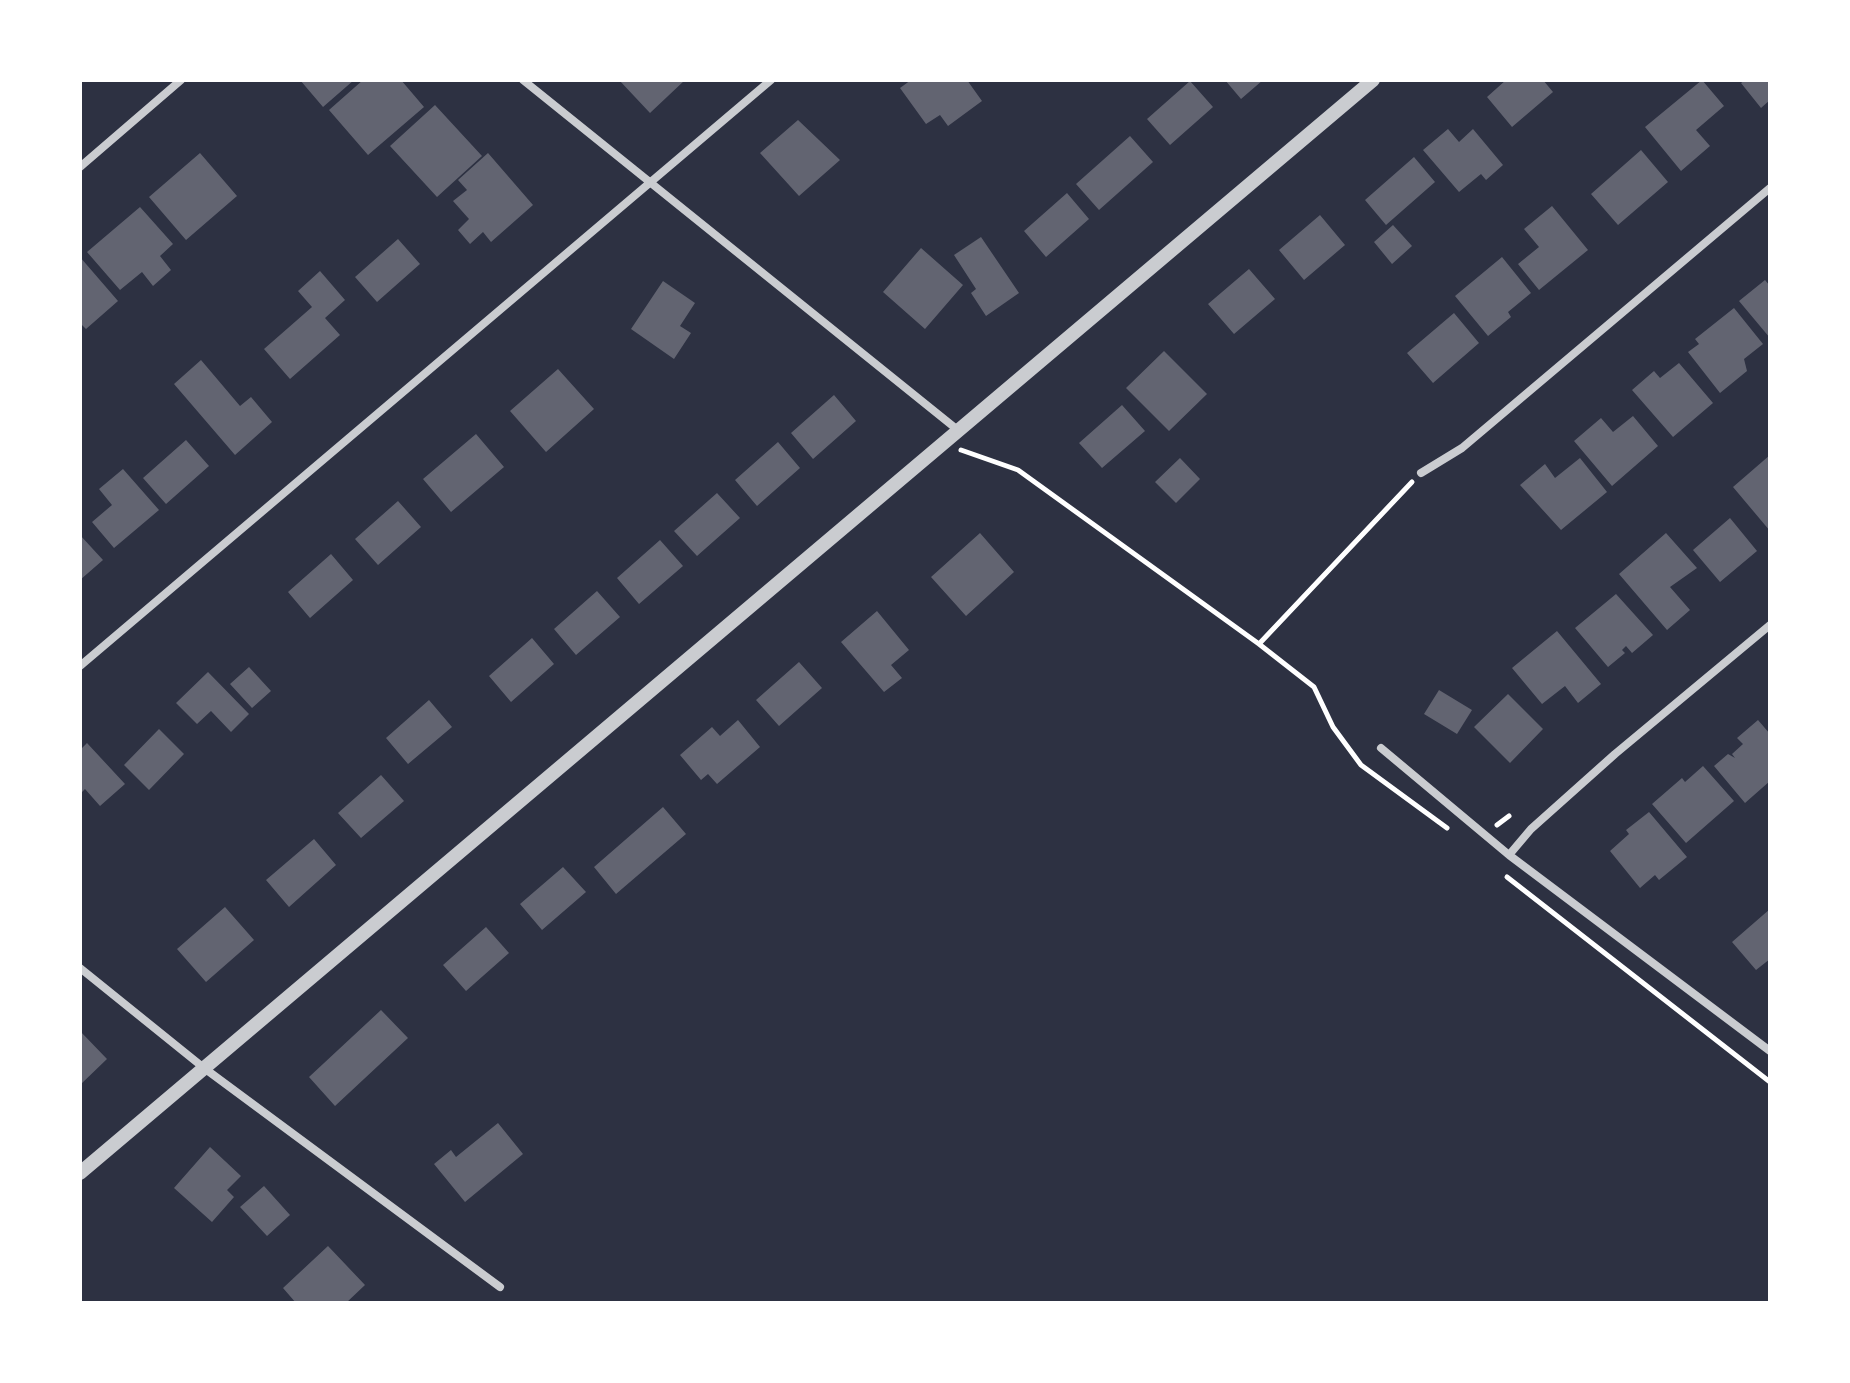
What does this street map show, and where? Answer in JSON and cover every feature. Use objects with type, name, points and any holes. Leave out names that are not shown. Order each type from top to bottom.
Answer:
[{"type":"street","points":[[80,167],[181,80]]},
{"type":"street","points":[[523,80],[959,431]]},
{"type":"street","points":[[80,666],[771,80]]},
{"type":"street","points":[[80,1173],[1373,80]]},
{"type":"street","points":[[1421,473],[1462,448],[1770,188]]},
{"type":"street","points":[[1509,855],[1531,829],[1615,754],[1770,625]]},
{"type":"street","points":[[1381,748],[1509,855],[1770,1051]]},
{"type":"street","points":[[80,968],[204,1068],[500,1287]]},
{"type":"path","points":[[982,461],[1018,470],[1314,687]]},
{"type":"path","points":[[1259,644],[1421,473]]},
{"type":"path","points":[[1504,874],[1770,1082]]},
{"type":"building","points":[[300,80],[354,80],[323,107]]},
{"type":"building","points":[[363,80],[401,80],[424,107],[368,155],[329,110]]},
{"type":"building","points":[[619,80],[685,80],[650,113]]},
{"type":"building","points":[[911,80],[967,80],[982,101],[948,126],[940,115],[926,124],[900,88]]},
{"type":"building","points":[[1225,80],[1263,80],[1241,99]]},
{"type":"building","points":[[1506,80],[1543,80],[1553,92],[1512,127],[1487,97]]},
{"type":"building","points":[[1702,80],[1724,106],[1696,130],[1710,146],[1681,171],[1645,127]]},
{"type":"building","points":[[1745,80],[1770,80],[1770,100],[1761,108],[1741,83]]},
{"type":"building","points":[[1190,81],[1213,107],[1170,145],[1147,119]]},
{"type":"building","points":[[435,105],[482,156],[437,197],[390,146]]},
{"type":"building","points":[[798,120],[840,160],[799,196],[760,153]]},
{"type":"building","points":[[1448,129],[1459,142],[1473,129],[1503,165],[1486,180],[1481,174],[1459,192],[1423,150]]},
{"type":"building","points":[[1130,136],[1153,162],[1099,210],[1076,184]]},
{"type":"building","points":[[1641,150],[1668,182],[1618,225],[1591,194]]},
{"type":"building","points":[[200,153],[237,196],[186,240],[149,197]]},
{"type":"building","points":[[488,153],[533,205],[491,242],[483,232],[470,244],[458,230],[469,219],[453,201],[467,190],[458,180]]},
{"type":"building","points":[[1414,157],[1435,182],[1386,225],[1365,200]]},
{"type":"building","points":[[1067,193],[1089,219],[1046,257],[1024,231]]},
{"type":"building","points":[[1552,206],[1588,250],[1539,290],[1518,264],[1539,247],[1524,229]]},
{"type":"building","points":[[140,207],[173,244],[160,256],[171,270],[153,286],[142,272],[120,290],[87,252]]},
{"type":"building","points":[[1320,215],[1345,245],[1304,280],[1279,250]]},
{"type":"building","points":[[1393,225],[1412,246],[1392,264],[1374,242]]},
{"type":"building","points":[[981,237],[1019,293],[986,316],[971,293],[976,289],[954,255]]},
{"type":"building","points":[[398,239],[420,264],[377,302],[355,277]]},
{"type":"building","points":[[921,248],[963,285],[925,329],[883,292]]},
{"type":"building","points":[[80,257],[118,301],[86,329],[80,323]]},
{"type":"building","points":[[1502,257],[1531,293],[1508,312],[1511,317],[1488,336],[1455,296]]},
{"type":"building","points":[[1249,269],[1275,299],[1234,334],[1208,304]]},
{"type":"building","points":[[320,271],[345,300],[325,318],[340,335],[290,379],[264,349],[312,307],[298,291]]},
{"type":"building","points":[[1765,280],[1770,286],[1770,338],[1739,301]]},
{"type":"building","points":[[663,281],[695,303],[680,326],[691,333],[674,359],[631,329]]},
{"type":"building","points":[[1734,308],[1763,344],[1744,359],[1747,371],[1720,393],[1688,352],[1699,344],[1695,339]]},
{"type":"building","points":[[1454,313],[1479,343],[1433,383],[1407,353]]},
{"type":"building","points":[[1164,351],[1207,394],[1169,431],[1126,388]]},
{"type":"building","points":[[201,360],[240,406],[251,397],[272,422],[235,455],[174,384]]},
{"type":"building","points":[[1679,363],[1713,403],[1673,437],[1632,390],[1654,371],[1660,378]]},
{"type":"building","points":[[558,369],[594,409],[546,452],[510,411]]},
{"type":"building","points":[[834,395],[856,421],[813,459],[791,433]]},
{"type":"building","points":[[1122,405],[1145,431],[1102,468],[1079,443]]},
{"type":"building","points":[[1633,416],[1658,446],[1612,486],[1574,441],[1601,418],[1613,432]]},
{"type":"building","points":[[476,434],[504,467],[451,512],[423,479]]},
{"type":"building","points":[[186,440],[209,466],[166,504],[143,478]]},
{"type":"building","points":[[778,442],[800,468],[757,506],[735,480]]},
{"type":"building","points":[[1770,455],[1770,531],[1733,487]]},
{"type":"building","points":[[1180,458],[1200,479],[1176,503],[1155,482]]},
{"type":"building","points":[[1580,458],[1607,492],[1561,530],[1520,485],[1545,464],[1555,478]]},
{"type":"building","points":[[123,469],[159,510],[114,548],[92,522],[112,505],[99,489]]},
{"type":"building","points":[[717,493],[740,518],[697,556],[674,531]]},
{"type":"building","points":[[398,501],[421,527],[378,565],[355,539]]},
{"type":"building","points":[[1730,518],[1757,551],[1720,582],[1693,550]]},
{"type":"building","points":[[980,533],[1014,572],[966,616],[931,577]]},
{"type":"building","points":[[1666,533],[1697,568],[1670,587],[1690,610],[1667,630],[1619,574]]},
{"type":"building","points":[[80,535],[103,560],[80,580]]},
{"type":"building","points":[[660,540],[683,566],[639,604],[617,578]]},
{"type":"building","points":[[331,554],[353,580],[310,618],[288,592]]},
{"type":"building","points":[[597,591],[620,617],[576,655],[554,629]]},
{"type":"building","points":[[1616,594],[1653,635],[1632,653],[1626,646],[1622,650],[1625,653],[1608,667],[1575,628]]},
{"type":"building","points":[[877,611],[909,650],[891,665],[902,678],[884,692],[841,642]]},
{"type":"building","points":[[1557,631],[1601,684],[1578,703],[1565,686],[1542,704],[1512,668]]},
{"type":"building","points":[[532,638],[554,664],[511,702],[489,676]]},
{"type":"building","points":[[799,662],[822,688],[779,726],[756,700]]},
{"type":"building","points":[[249,667],[271,691],[252,708],[230,684]]},
{"type":"building","points":[[208,672],[249,714],[231,732],[211,711],[197,724],[176,703]]},
{"type":"building","points":[[1439,690],[1472,710],[1457,734],[1424,714]]},
{"type":"building","points":[[1508,694],[1543,729],[1510,763],[1474,727]]},
{"type":"building","points":[[429,700],[452,727],[408,764],[386,738]]},
{"type":"building","points":[[738,720],[760,747],[717,784],[708,774],[701,780],[680,755],[712,727],[720,736]]},
{"type":"building","points":[[1758,720],[1770,734],[1770,781],[1745,803],[1714,766],[1728,754],[1735,758],[1732,754],[1743,744],[1737,738]]},
{"type":"building","points":[[159,729],[184,754],[149,790],[124,765]]},
{"type":"building","points":[[87,743],[125,784],[100,806],[85,789],[80,794],[80,750]]},
{"type":"building","points":[[1703,766],[1734,801],[1686,843],[1652,804],[1682,778],[1685,782]]},
{"type":"building","points":[[381,775],[404,801],[361,838],[338,813]]},
{"type":"building","points":[[663,807],[686,834],[616,894],[594,867]]},
{"type":"building","points":[[1649,812],[1687,857],[1659,880],[1655,875],[1640,888],[1610,851],[1629,834],[1626,830]]},
{"type":"building","points":[[314,839],[336,865],[289,907],[266,880]]},
{"type":"building","points":[[563,867],[586,892],[542,930],[520,904]]},
{"type":"building","points":[[225,907],[254,940],[206,982],[177,949]]},
{"type":"building","points":[[1770,909],[1770,959],[1756,970],[1732,942]]},
{"type":"building","points":[[486,927],[509,953],[466,991],[443,965]]},
{"type":"building","points":[[381,1010],[408,1038],[335,1106],[309,1077]]},
{"type":"building","points":[[80,1031],[107,1059],[80,1085]]},
{"type":"building","points":[[498,1123],[523,1154],[465,1202],[434,1164],[451,1150],[456,1157]]},
{"type":"building","points":[[210,1147],[241,1176],[227,1190],[234,1197],[212,1222],[174,1188]]},
{"type":"building","points":[[264,1186],[290,1215],[267,1236],[240,1207]]},
{"type":"building","points":[[328,1246],[365,1285],[346,1303],[296,1303],[283,1288]]}]
